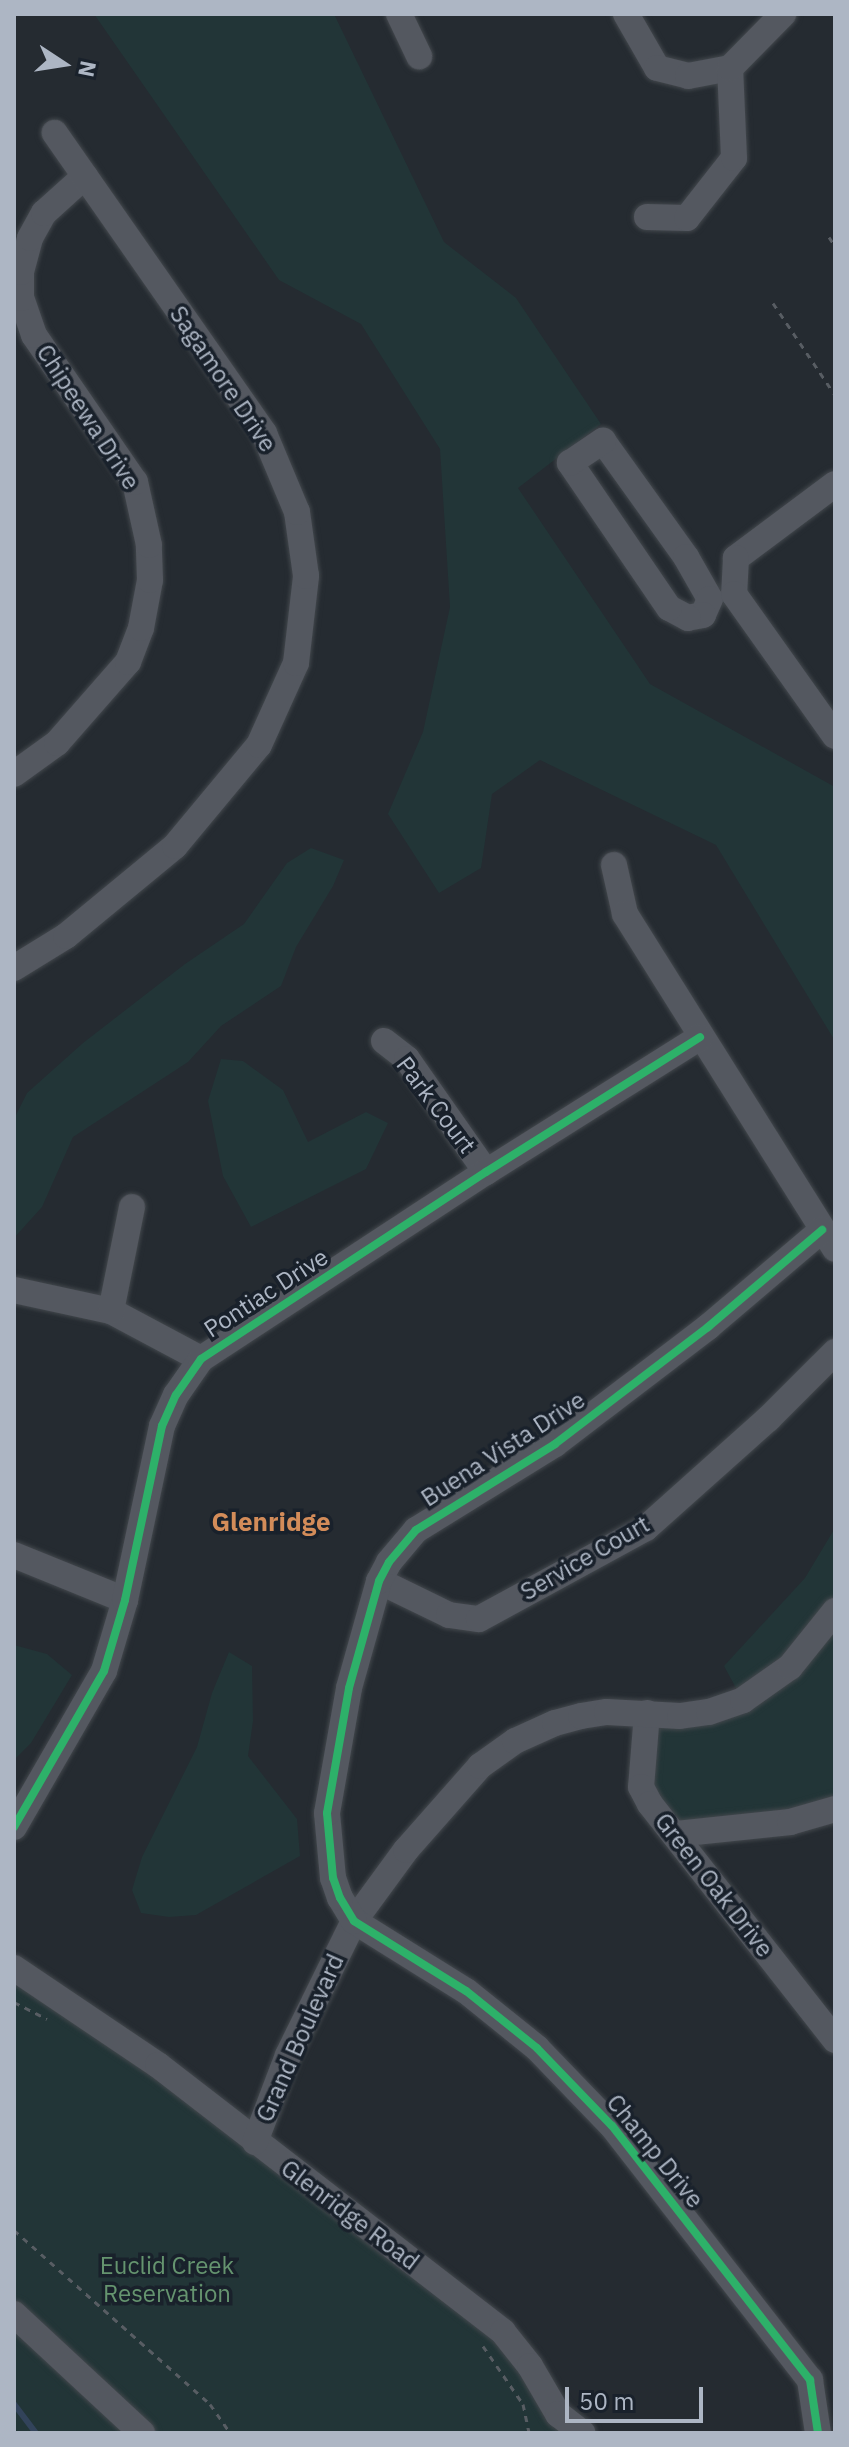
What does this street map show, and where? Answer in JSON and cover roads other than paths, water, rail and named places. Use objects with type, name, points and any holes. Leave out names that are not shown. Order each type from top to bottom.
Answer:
[{"type":"street","points":[[399,14],[419,56]]},
{"type":"street","points":[[626,14],[657,68],[688,76],[730,68],[783,14]]},
{"type":"street","points":[[647,217],[687,218],[734,158],[730,68]]},
{"type":"street","name":"Sagamore Drive","points":[[14,968],[66,936],[175,846],[259,745],[296,663],[306,576],[297,512],[264,433],[55,133]]},
{"type":"street","name":"Chipeewa Drive","points":[[14,774],[57,743],[128,662],[141,628],[150,580],[149,545],[135,482],[34,335],[21,298],[21,272],[30,238],[44,213],[85,176]]},
{"type":"street","points":[[835,484],[736,558],[722,596],[703,615],[688,618],[669,608],[570,463],[603,441],[686,557],[722,596],[835,738]]},
{"type":"street","points":[[614,865],[625,914],[828,1240]]},
{"type":"street","name":"Pontiac Drive","points":[[14,1827],[104,1671],[125,1600],[162,1426],[176,1395],[201,1359],[486,1172],[700,1037]]},
{"type":"street","name":"Park Court","points":[[384,1041],[407,1059],[486,1172]]},
{"type":"street","points":[[111,1311],[132,1207]]},
{"type":"street","name":"Buena Vista Drive","points":[[354,1921],[340,1898],[333,1878],[327,1813],[349,1688],[379,1581],[389,1562],[416,1530],[555,1444],[828,1240]]},
{"type":"street","points":[[14,1290],[111,1311],[201,1359]]},
{"type":"street","name":"Service Court","points":[[379,1581],[449,1615],[479,1619],[646,1528],[768,1419],[835,1352]]},
{"type":"street","points":[[14,1555],[125,1600]]},
{"type":"street","name":"Grand Boulevard","points":[[255,2142],[288,2055],[354,1921],[450,1797],[480,1766],[504,1749],[555,1723],[581,1716],[647,1713],[680,1716],[709,1712],[743,1700],[790,1667],[835,1611]]},
{"type":"street","name":"Green Oak Drive","points":[[647,1713],[641,1787],[650,1804],[835,2040]]},
{"type":"street","points":[[676,1834],[790,1822],[835,1809]]},
{"type":"street","name":"Champ Drive","points":[[354,1921],[466,1991],[537,2048],[612,2126],[810,2380],[818,2433]]},
{"type":"street","name":"Glenridge Road","points":[[14,1968],[158,2065],[503,2332],[530,2366],[558,2414],[582,2433]]},
{"type":"street","points":[[14,2314],[142,2433]]},
{"type":"waterway","points":[[14,2404],[36,2433]]},
{"type":"district","name":"Glenridge","points":[[271,1522]]},
{"type":"park label","name":"Euclid Creek Reservation","points":[[167,2280]]}]
